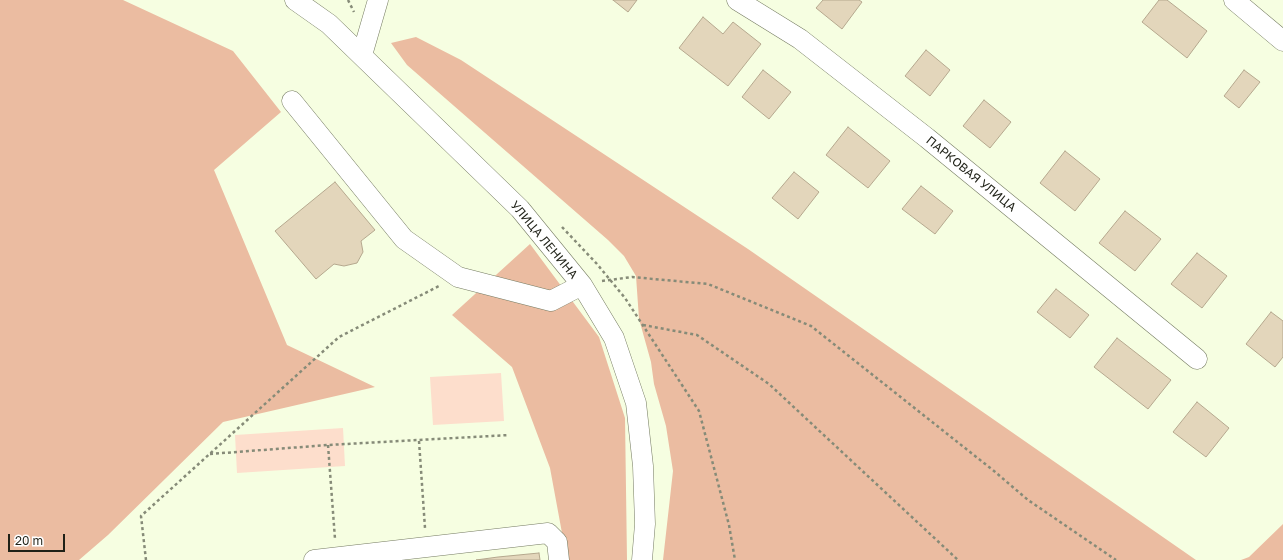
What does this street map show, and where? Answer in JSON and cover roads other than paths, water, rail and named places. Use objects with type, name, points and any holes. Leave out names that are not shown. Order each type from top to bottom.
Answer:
[{"type":"street","name":"УЛИЦА ЛЕНИНА","points":[[295,0],[329,24],[520,209],[582,285],[614,338],[636,403],[643,466],[645,524],[642,560]]},
{"type":"street","points":[[362,55],[378,0]]},
{"type":"street","name":"ПАРКОВАЯ УЛИЦА","points":[[737,0],[800,39],[927,138],[1197,359]]},
{"type":"street","points":[[1234,0],[1283,41]]},
{"type":"street","points":[[292,101],[404,239],[458,277],[551,301],[582,285]]},
{"type":"street","points":[[314,560],[548,533],[557,542],[559,560]]}]
